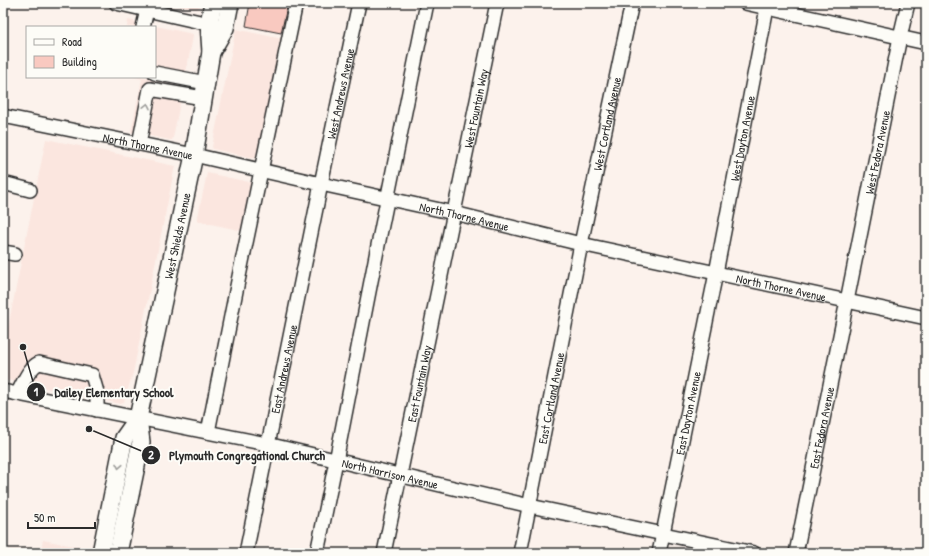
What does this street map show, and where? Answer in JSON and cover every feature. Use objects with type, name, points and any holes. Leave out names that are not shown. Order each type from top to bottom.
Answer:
[{"type":"main road","name":"West Shields Avenue","points":[[213,3],[217,26]]},
{"type":"main road","name":"West Shields Avenue","points":[[118,553],[141,442],[138,418],[194,156],[211,52],[217,26],[230,3]]},
{"type":"main road","name":"West Shields Avenue","points":[[101,553],[124,438],[138,418]]},
{"type":"street","points":[[116,3],[217,26]]},
{"type":"street","points":[[208,432],[296,3]]},
{"type":"street","name":"West Andrews Avenue","points":[[321,184],[359,3]]},
{"type":"street","points":[[317,553],[427,3]]},
{"type":"street","name":"West Fountain Way","points":[[454,213],[497,3]]},
{"type":"street","name":"West Cortland Avenue","points":[[581,244],[632,3]]},
{"type":"street","points":[[745,3],[768,6],[926,43]]},
{"type":"street","name":"West Fedora Avenue","points":[[847,301],[908,3]]},
{"type":"street","name":"West Dayton Avenue","points":[[716,273],[768,6]]},
{"type":"street","points":[[143,26],[147,10]]},
{"type":"street","points":[[156,73],[205,91]]},
{"type":"street","points":[[139,144],[150,89],[205,91]]},
{"type":"street","name":"North Thorne Avenue","points":[[3,116],[194,156],[454,213],[581,244],[926,318]]},
{"type":"street","points":[[3,183],[30,190]]},
{"type":"street","name":"East Andrews Avenue","points":[[246,553],[321,184]]},
{"type":"street","name":"East Fountain Way","points":[[384,553],[454,213]]},
{"type":"street","name":"East Cortland Avenue","points":[[520,553],[581,244]]},
{"type":"street","name":"East Dayton Avenue","points":[[659,553],[716,273]]},
{"type":"street","name":"East Fedora Avenue","points":[[796,553],[847,301]]},
{"type":"street","points":[[17,394],[29,372],[36,364],[39,363],[92,375],[97,392],[97,410]]},
{"type":"street","name":"North Harrison Avenue","points":[[3,391],[267,444],[530,506],[754,553]]},
{"type":"shaded area","points":[[168,3],[200,3],[200,6],[196,9]]},
{"type":"shaded area","points":[[128,20],[156,26],[127,26]]},
{"type":"shaded area","points":[[156,26],[193,34],[172,140],[131,132],[142,79],[138,78],[156,78]]},
{"type":"shaded area","points":[[236,29],[282,39],[258,159],[213,149],[212,147]]},
{"type":"shaded area","points":[[46,139],[175,166],[133,373],[124,402],[121,404],[3,379],[3,327],[8,327]]},
{"type":"shaded area","points":[[207,173],[254,183],[243,231],[197,221]]},
{"type":"shaded area","points":[[43,540],[89,549],[88,553],[40,553]]},
{"type":"building","points":[[250,3],[288,3],[281,33],[246,26]]},
{"type":"place","name":"Dailey Elementary School","points":[[23,347]]},
{"type":"place","name":"Plymouth Congregational Church","points":[[89,429]]}]
